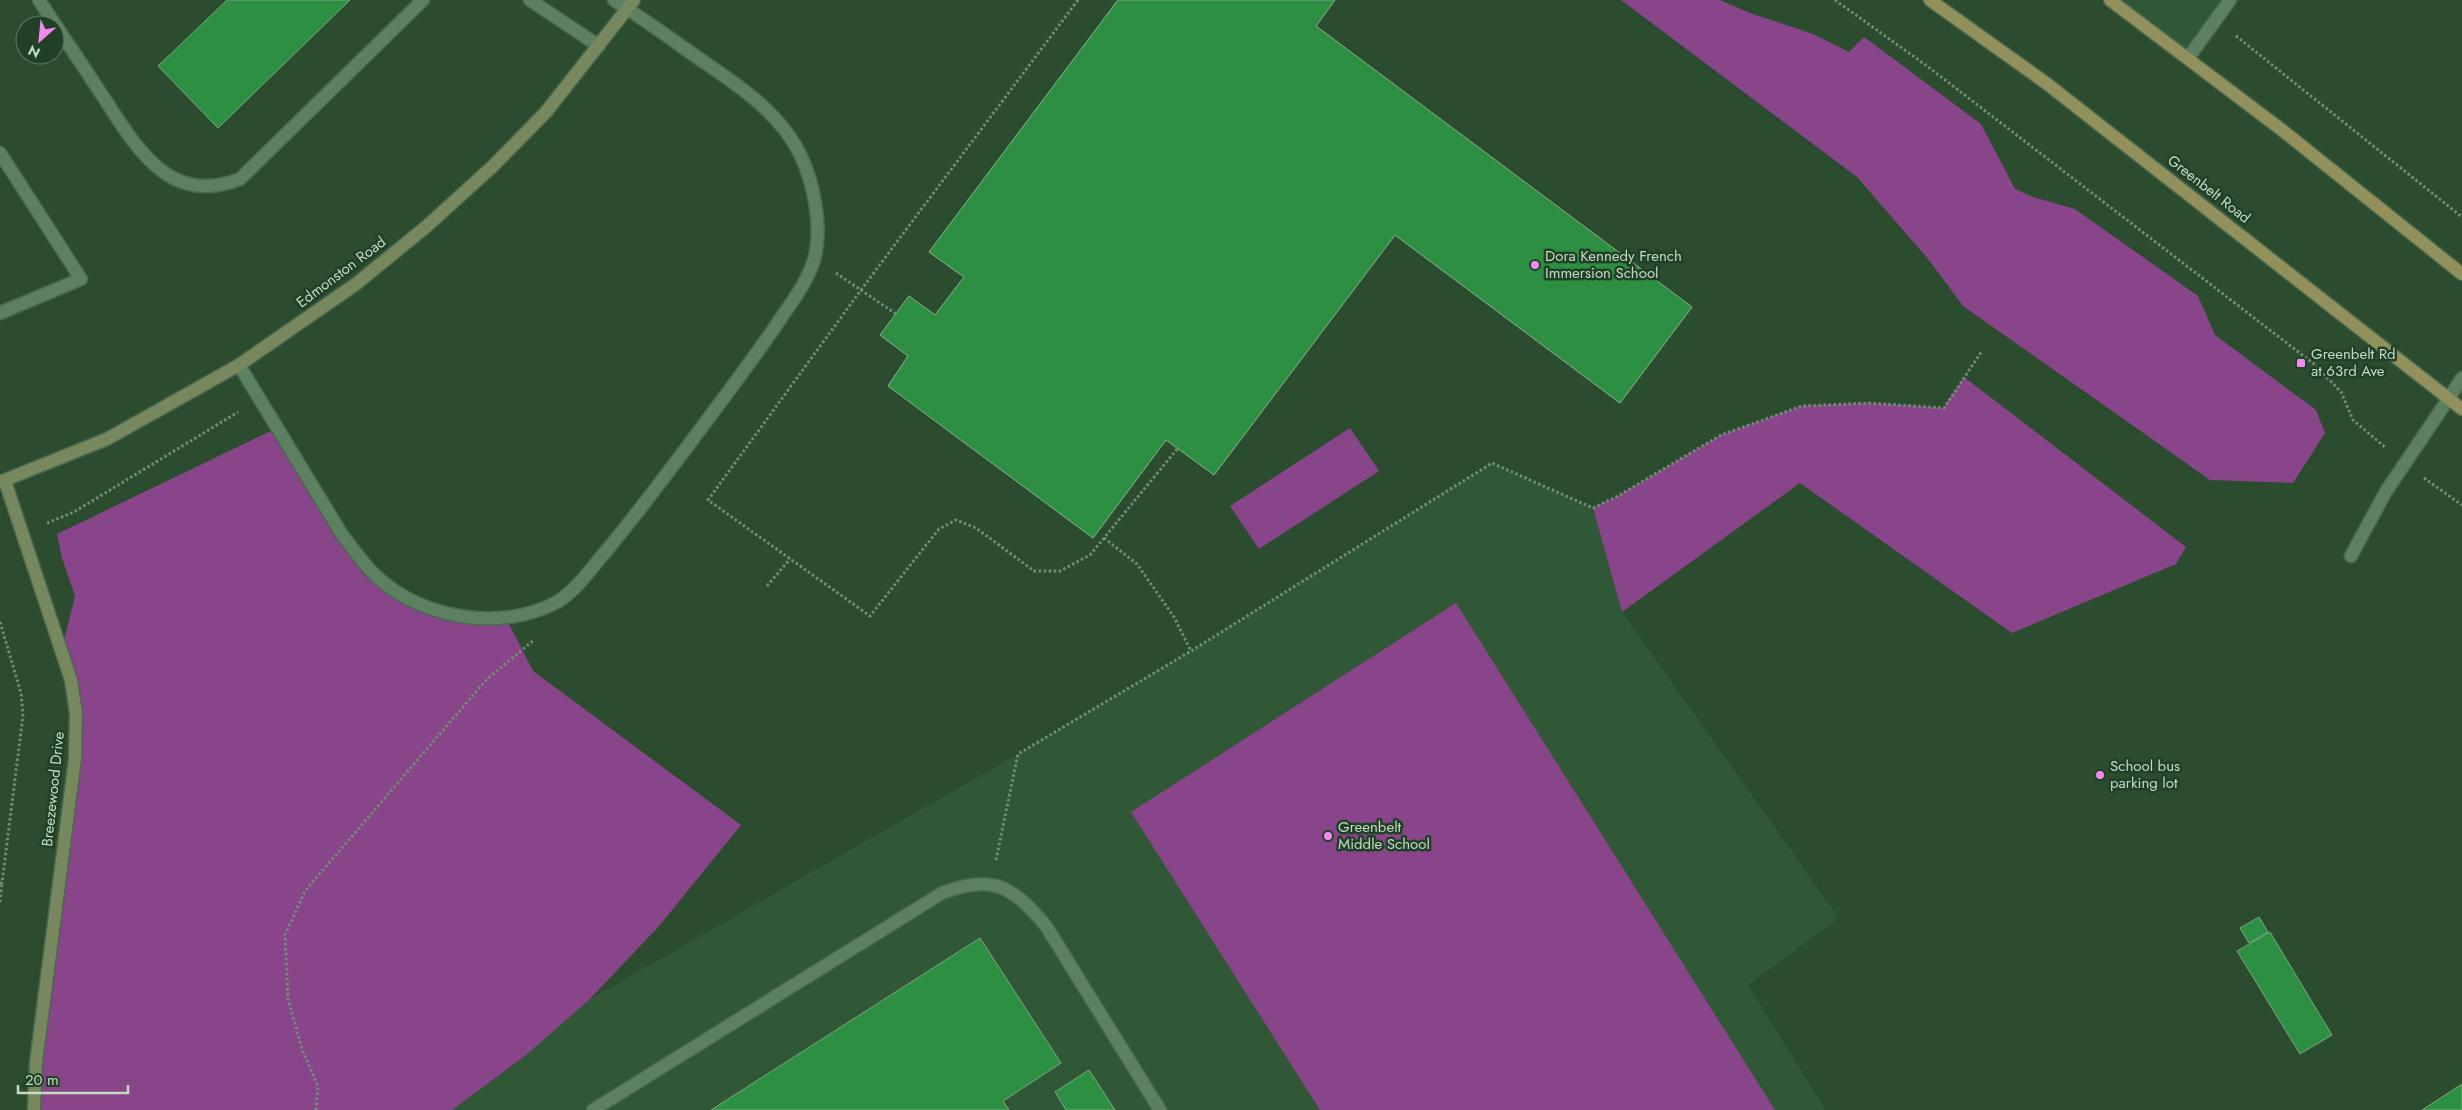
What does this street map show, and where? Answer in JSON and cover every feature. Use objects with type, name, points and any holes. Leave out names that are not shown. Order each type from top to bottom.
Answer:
[{"type":"main road","name":"Greenbelt Road","points":[[1930,0],[2046,82],[2462,409]]},
{"type":"main road","points":[[2110,0],[2188,58],[2462,274]]},
{"type":"street","points":[[39,0],[148,161],[186,183],[204,186],[224,185],[240,179],[423,0]]},
{"type":"street","points":[[530,0],[599,46]]},
{"type":"street","points":[[239,365],[341,533],[378,578],[403,596],[425,606],[456,615],[480,618],[531,612],[558,601],[582,580],[654,492],[768,337],[804,284],[814,258],[817,232],[814,196],[800,154],[778,120],[743,89],[631,4],[614,0]]},
{"type":"street","points":[[2188,58],[2230,0]]},
{"type":"street","name":"Edmonston Road","points":[[3,481],[107,439],[239,365],[356,284],[427,226],[494,166],[546,112],[631,4]]},
{"type":"street","points":[[0,153],[81,279],[0,313]]},
{"type":"street","points":[[2351,556],[2384,493],[2462,378]]},
{"type":"street","name":"Breezewood Drive","points":[[3,481],[23,533],[62,648],[71,680],[76,713],[75,759],[36,1063],[34,1110]]},
{"type":"street","points":[[593,1110],[942,893],[958,887],[991,884],[1008,889],[1023,901],[1046,926],[1160,1110]]},
{"type":"path","points":[[1078,0],[861,290],[708,500],[870,616],[939,529],[956,520],[976,528],[1034,571],[1060,571],[1090,555],[1178,448]]},
{"type":"path","points":[[1835,0],[1927,66],[2314,364],[2342,392],[2353,420]]},
{"type":"path","points":[[2215,20],[2462,217]]},
{"type":"path","points":[[814,258],[896,314]]},
{"type":"path","points":[[991,884],[1018,754],[1191,651],[1492,463],[1593,508],[1616,497],[1721,435],[1802,406],[1869,403],[1944,408],[1982,351]]},
{"type":"path","points":[[23,533],[74,512],[258,397]]},
{"type":"path","points":[[1104,538],[1137,564],[1174,617],[1191,651]]},
{"type":"path","points":[[767,586],[790,559]]},
{"type":"path","points":[[0,622],[21,693],[23,716],[0,902]]},
{"type":"path","points":[[316,1110],[318,1086],[302,1049],[288,999],[286,935],[305,891],[487,679],[537,638]]},
{"type":"shaded area","points":[[1621,0],[1720,0],[1750,13],[1813,34],[1849,52],[1864,37],[1981,124],[2015,189],[2033,197],[2075,209],[2198,296],[2215,335],[2316,410],[2325,433],[2293,483],[2210,480],[1963,306],[1929,260],[1857,177]]},
{"type":"shaded area","points":[[2110,0],[2230,0],[2188,58]]},
{"type":"shaded area","points":[[1964,377],[2186,547],[2176,564],[2012,633],[1800,483],[1622,612],[1593,508],[1616,497],[1721,435],[1802,406],[1869,403],[1943,408]]},
{"type":"shaded area","points":[[277,428],[378,578],[432,609],[505,616],[533,671],[741,825],[660,925],[590,999],[525,1056],[452,1110],[34,1110],[76,713],[62,648],[75,596],[62,558],[57,534]]},
{"type":"shaded area","points":[[1350,428],[1379,471],[1259,549],[1230,506]]},
{"type":"shaded area","name":"Greenbelt Middle School","points":[[1492,463],[1593,508],[1622,612],[1839,918],[1748,985],[1826,1110],[452,1110],[525,1056],[590,999],[1018,754],[1191,651]]},
{"type":"shaded area","points":[[1456,603],[1775,1110],[1320,1110],[1131,812]]},
{"type":"building","points":[[227,0],[350,0],[218,128],[158,66]]},
{"type":"building","name":"Dora Kennedy French Immersion School","points":[[1118,0],[1335,0],[1316,26],[1692,307],[1620,403],[1395,235],[1214,475],[1166,440],[1093,538],[888,386],[908,356],[880,335],[909,296],[935,315],[964,277],[929,252]],"holes":[[[1175,94],[1285,175],[1115,404],[1008,323]]]},
{"type":"building","name":"Dora Kennedy French Immersion School","points":[[1118,0],[1335,0],[1316,26],[1692,307],[1620,403],[1395,235],[1214,475],[1166,440],[1093,538],[888,386],[908,356],[880,335],[909,296],[935,315],[964,277],[929,252]]},
{"type":"building","points":[[2259,917],[2268,932],[2249,943],[2240,928]]},
{"type":"building","points":[[2270,932],[2332,1035],[2300,1054],[2237,951]]},
{"type":"building","points":[[980,938],[1061,1063],[1003,1101],[1009,1110],[711,1110]]},
{"type":"building","points":[[1089,1070],[1115,1110],[1066,1110],[1055,1092]]},
{"type":"building","points":[[2462,1084],[2462,1110],[2422,1110]]},
{"type":"place","name":"Dora Kennedy French Immersion School","points":[[1535,265]]},
{"type":"place","name":"Greenbelt Rd at 63rd Ave","points":[[2301,363]]},
{"type":"place","name":"School bus parking lot","points":[[2100,775]]},
{"type":"place","name":"Greenbelt Middle School","points":[[1328,836]]}]
